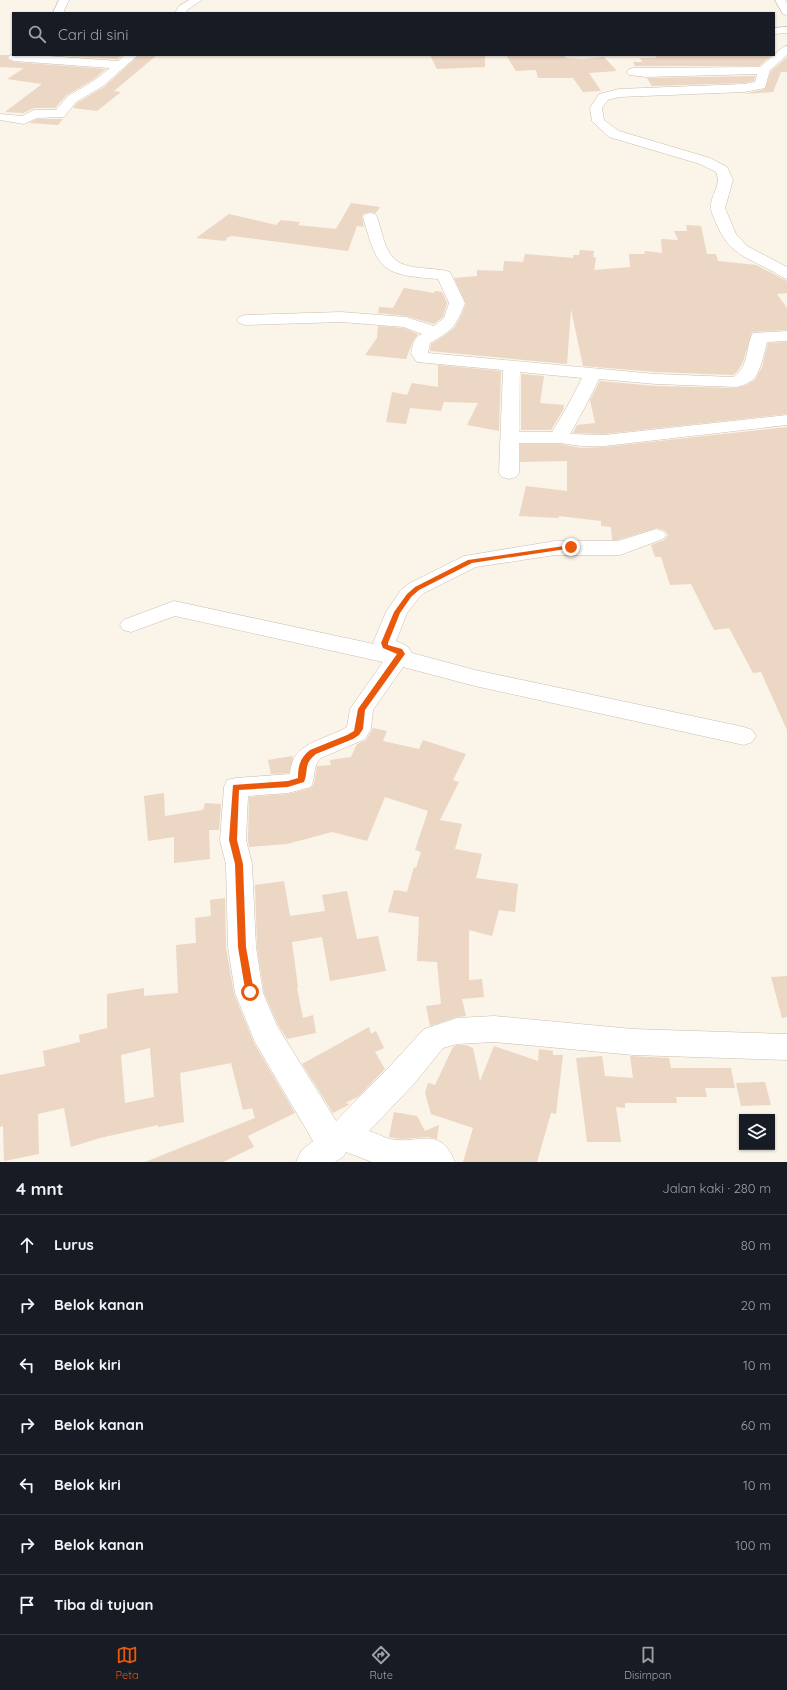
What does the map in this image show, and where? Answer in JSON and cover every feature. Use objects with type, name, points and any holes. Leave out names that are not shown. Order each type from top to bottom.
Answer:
[{"type":"street","points":[[58,12],[64,0]]},
{"type":"street","points":[[181,12],[183,8],[197,0]]},
{"type":"street","points":[[780,0],[787,12]]},
{"type":"street","points":[[775,21],[787,21]]},
{"type":"street","points":[[775,31],[787,30]]},
{"type":"street","points":[[787,49],[770,62],[763,71],[763,83],[761,85],[754,87],[634,92],[603,97],[596,108],[598,121],[614,134],[705,161],[722,170],[726,180],[718,208],[731,237],[738,246],[747,253],[777,266],[787,274]]},
{"type":"street","points":[[3,109],[24,120],[29,110],[60,114],[72,99],[99,83],[131,56]]},
{"type":"street","points":[[14,57],[121,64]]},
{"type":"street","points":[[634,92],[627,69],[641,73],[741,69],[763,71]]},
{"type":"street","points":[[370,217],[381,252],[388,263],[405,270],[444,275],[457,303],[451,320],[436,333],[422,340],[419,354],[420,357],[656,379],[736,382],[747,376],[757,350],[759,337],[787,336]]},
{"type":"street","points":[[246,320],[341,317],[406,322],[436,333]]},
{"type":"street","points":[[509,473],[512,366]]},
{"type":"street","points":[[560,437],[561,430],[582,397],[593,373]]},
{"type":"street","points":[[509,438],[560,437],[576,440],[613,439],[723,429],[787,420]]},
{"type":"street","points":[[329,1148],[265,1033],[250,992],[242,947],[239,864],[233,840],[236,787],[288,784],[302,780],[302,765],[308,756],[313,752],[350,737],[356,733],[359,729],[362,709],[400,658],[401,654],[399,651],[386,646],[384,643],[393,619],[402,605],[417,588],[471,561],[555,548],[620,548],[656,535]]},
{"type":"street","points":[[131,625],[174,608],[400,658],[474,678],[578,699],[744,736]]},
{"type":"street","points":[[329,1148],[402,1075],[434,1038],[457,1031],[494,1029],[633,1042],[787,1047]]},
{"type":"street","points":[[329,1148],[391,1154],[433,1154],[439,1162]]},
{"type":"building","points":[[0,55],[8,55],[7,58],[14,62],[106,69],[94,79],[67,95],[55,108],[34,108],[23,113],[5,112],[42,84],[7,79],[24,68],[0,67]]},
{"type":"building","points":[[70,56],[122,56],[117,59]]},
{"type":"building","points":[[138,56],[156,56],[114,91],[121,92],[97,111],[73,108],[77,103],[104,87]]},
{"type":"building","points":[[430,56],[485,56],[485,67],[437,69]]},
{"type":"building","points":[[507,56],[565,56],[566,58],[584,59],[604,57],[617,71],[589,73],[601,91],[583,92],[573,78],[538,78],[536,70],[516,71]]},
{"type":"building","points":[[655,56],[771,56],[759,66],[635,66],[633,62],[642,62],[640,58],[656,58]]},
{"type":"building","points":[[787,57],[787,72],[781,72],[773,92],[744,94],[765,89],[771,71]]},
{"type":"building","points":[[755,76],[754,81],[744,83],[652,86],[647,78]]},
{"type":"building","points":[[37,119],[63,119],[58,125],[29,123]]},
{"type":"building","points":[[351,203],[380,207],[376,213],[364,213],[362,217],[364,227],[357,226],[348,251],[232,236],[228,237],[225,241],[196,238],[229,214],[276,225],[281,220],[300,222],[298,225],[336,229]]},
{"type":"building","points":[[686,225],[701,226],[707,254],[716,254],[718,261],[756,265],[787,281],[787,293],[777,294],[787,308],[787,330],[752,332],[743,362],[737,372],[733,375],[656,372],[583,366],[571,309],[567,364],[430,351],[431,344],[454,328],[466,304],[454,278],[477,276],[477,270],[503,271],[504,261],[523,262],[525,254],[573,258],[573,255],[579,255],[580,250],[594,251],[593,257],[596,258],[594,270],[630,267],[629,254],[644,254],[645,251],[662,253],[661,239],[678,240],[674,231],[687,231]]},
{"type":"building","points":[[404,288],[434,293],[435,291],[442,292],[447,303],[443,317],[434,324],[406,316],[378,313],[379,307],[393,308]]},
{"type":"building","points":[[378,326],[404,328],[418,334],[413,341],[406,359],[365,355],[377,338]]},
{"type":"building","points":[[787,342],[787,414],[604,434],[573,433],[577,425],[595,423],[590,400],[600,381],[656,386],[736,388],[755,380],[762,367],[768,343]]},
{"type":"building","points":[[438,365],[501,371],[499,431],[467,425],[478,403],[444,402],[441,411],[410,408],[406,424],[386,422],[392,392],[407,395],[412,383],[438,387]]},
{"type":"building","points":[[521,374],[544,376],[540,403],[564,405],[563,410],[551,430],[521,430]]},
{"type":"building","points":[[787,427],[787,730],[761,672],[753,673],[729,628],[714,630],[691,584],[670,585],[661,557],[655,557],[651,545],[664,540],[668,535],[664,530],[656,528],[618,540],[612,540],[611,527],[601,526],[601,521],[559,516],[559,518],[519,516],[526,486],[567,491],[567,461],[520,462],[520,444],[560,444],[581,448],[604,447]]},
{"type":"building","points":[[373,728],[387,731],[383,741],[419,749],[423,740],[466,754],[453,780],[459,782],[440,820],[462,824],[455,849],[482,854],[476,878],[518,884],[515,912],[499,910],[492,936],[469,930],[469,980],[482,979],[484,997],[462,999],[466,1016],[457,1017],[430,1026],[426,1006],[441,1004],[437,962],[417,961],[419,917],[388,912],[394,890],[407,892],[414,867],[416,868],[421,852],[415,850],[428,811],[385,797],[367,841],[332,832],[287,844],[249,847],[249,797],[288,794],[311,788],[314,784],[317,766],[331,765],[330,760],[351,757],[357,744],[366,740]]},
{"type":"building","points":[[292,756],[293,759],[289,773],[271,774],[268,760]]},
{"type":"building","points":[[164,793],[165,816],[203,810],[205,803],[221,804],[219,830],[209,830],[210,859],[174,863],[174,837],[148,841],[144,796]]},
{"type":"building","points":[[284,881],[290,916],[325,911],[322,895],[347,891],[357,939],[378,936],[386,971],[330,981],[322,937],[292,942],[297,988],[303,1018],[313,1015],[316,1033],[287,1039],[278,1025],[264,993],[257,947],[255,885]]},
{"type":"building","points":[[225,898],[226,947],[234,994],[254,1043],[295,1113],[248,1136],[254,1147],[223,1162],[145,1162],[255,1118],[252,1108],[243,1110],[231,1063],[180,1073],[184,1122],[158,1127],[158,1125],[100,1138],[71,1147],[64,1108],[38,1114],[39,1154],[4,1161],[3,1126],[0,1127],[0,1075],[45,1066],[43,1051],[80,1042],[79,1035],[107,1028],[107,994],[144,988],[144,996],[178,993],[176,945],[196,943],[195,918],[211,916],[210,900]],"holes":[[[150,1048],[154,1097],[125,1103],[121,1055]]]},
{"type":"building","points":[[787,976],[787,1017],[782,1018],[771,977]]},
{"type":"building","points":[[369,1027],[371,1034],[376,1031],[384,1048],[375,1052],[385,1069],[358,1097],[345,1103],[350,1104],[333,1113],[302,1064]]},
{"type":"building","points":[[457,1045],[466,1045],[473,1048],[480,1081],[494,1046],[538,1061],[539,1049],[553,1051],[553,1055],[563,1055],[556,1114],[551,1113],[537,1162],[463,1162],[473,1128],[431,1114],[425,1093],[428,1083],[435,1085],[453,1047]]},
{"type":"building","points":[[602,1056],[605,1076],[633,1078],[630,1056],[669,1058],[671,1068],[731,1068],[735,1088],[705,1088],[707,1097],[676,1097],[677,1103],[625,1103],[625,1108],[616,1107],[621,1142],[587,1142],[576,1058]]},
{"type":"building","points":[[765,1082],[771,1105],[741,1106],[736,1083]]},
{"type":"building","points":[[394,1112],[417,1116],[425,1131],[439,1125],[437,1139],[428,1137],[401,1139],[389,1137]]},
{"type":"route","points":[[250,992],[246,979],[242,947],[239,864],[233,840],[236,787],[288,784],[302,780],[302,765],[308,756],[313,752],[350,737],[356,733],[359,729],[362,709],[400,658],[401,654],[399,651],[386,646],[384,643],[397,612],[409,595],[417,588],[471,561],[555,548],[571,547]]}]
